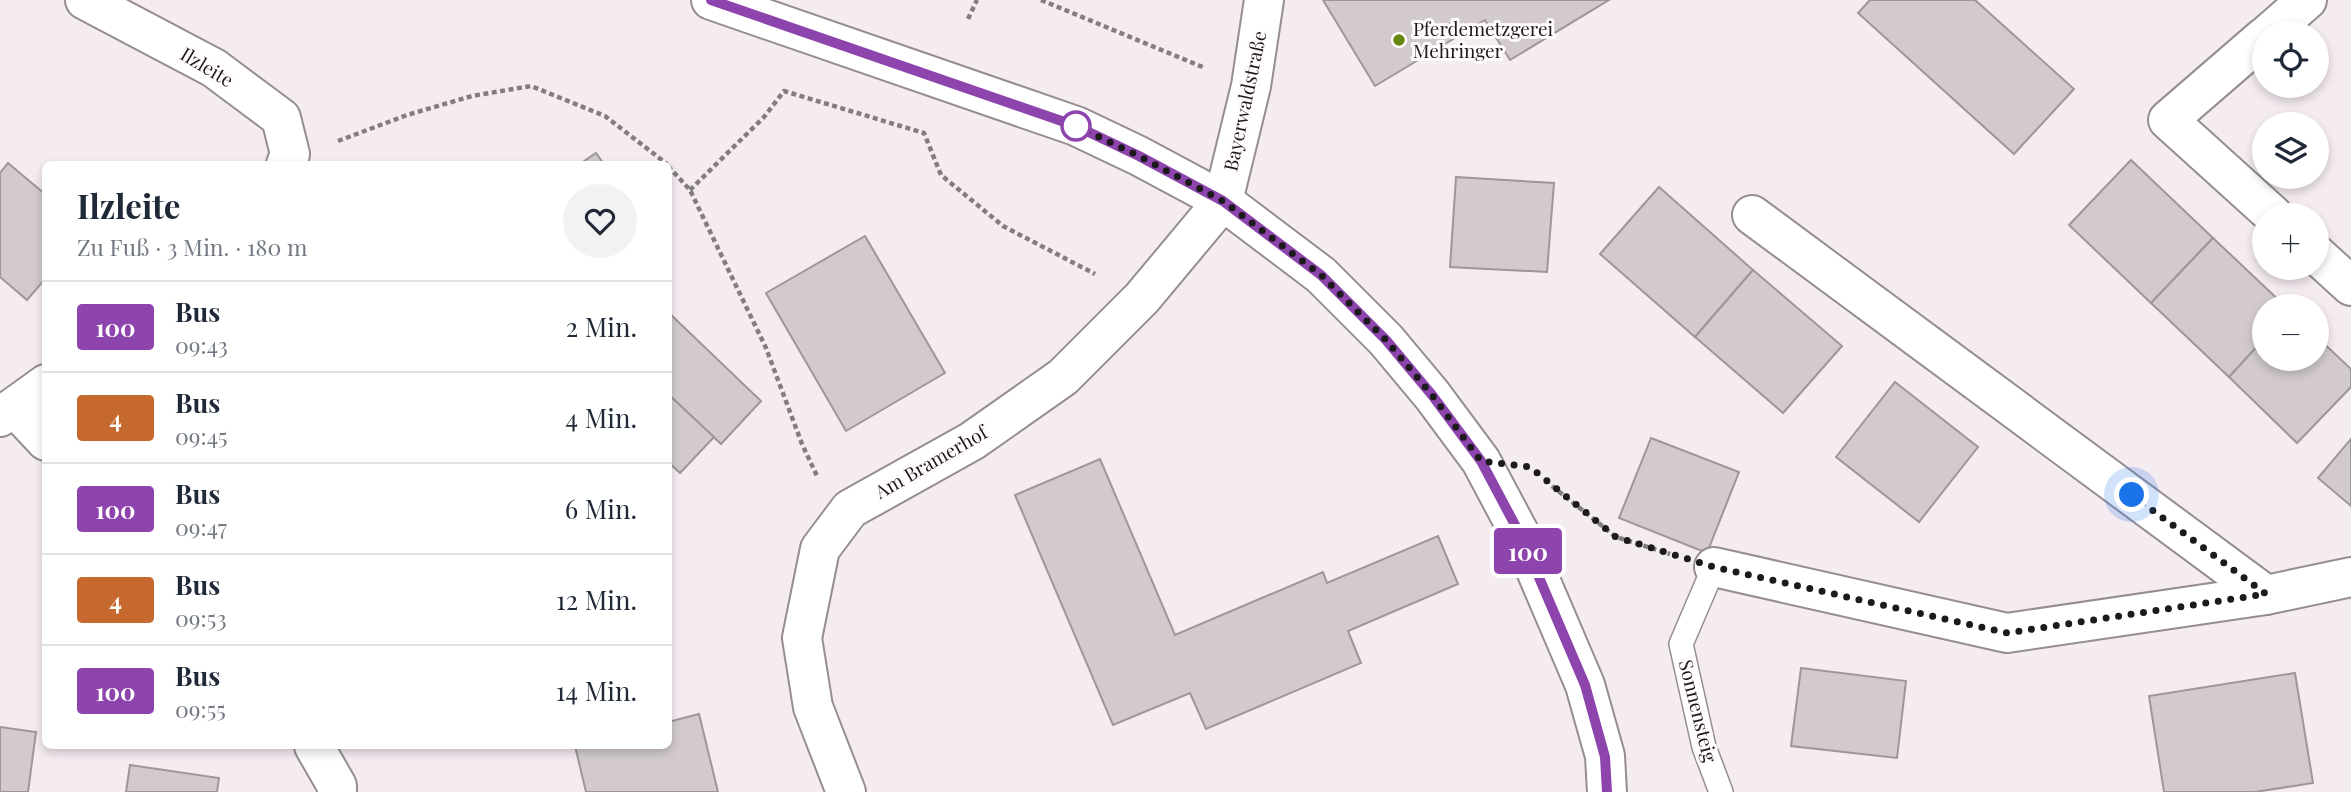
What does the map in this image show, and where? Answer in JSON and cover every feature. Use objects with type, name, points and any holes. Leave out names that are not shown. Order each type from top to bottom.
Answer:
[{"type":"street","name":"Ilzleite","points":[[85,0],[214,68],[281,118],[288,159]]},
{"type":"street","name":"Bayerwaldstraße","points":[[711,0],[1076,126],[1223,201],[1321,275],[1386,340],[1432,395],[1481,461],[1523,540],[1585,685],[1605,757],[1607,792]]},
{"type":"street","name":"Bayerwaldstraße","points":[[1223,201],[1251,86],[1264,0]]},
{"type":"street","points":[[2283,21],[2307,0]]},
{"type":"street","points":[[2252,47],[2168,120],[2260,203]]},
{"type":"street","name":"Am Bramerhof","points":[[846,792],[813,706],[802,638],[820,549],[850,509],[972,440],[1063,377],[1142,299],[1223,201]]},
{"type":"street","points":[[1752,215],[2266,594]]},
{"type":"street","points":[[2329,266],[2351,286]]},
{"type":"street","points":[[42,387],[8,413],[42,438]]},
{"type":"street","points":[[1714,567],[2007,633],[2266,594],[2351,577]]},
{"type":"street","points":[[316,749],[337,786],[337,792]]},
{"type":"lane","name":"Sonnensteig","points":[[1714,567],[1681,644],[1704,747],[1721,792]]},
{"type":"path","points":[[968,19],[977,0]]},
{"type":"path","points":[[1041,0],[1251,86]]},
{"type":"path","points":[[288,159],[407,115],[472,96],[531,86],[606,116],[663,161]]},
{"type":"path","points":[[690,190],[764,117],[784,90],[924,134],[941,175],[1003,226],[1142,299]]},
{"type":"path","points":[[672,170],[690,190],[766,348],[802,443],[839,524]]},
{"type":"path","points":[[1551,485],[1616,537],[1714,567]]},
{"type":"building","name":"Pferdemetzgerei Mehringer","points":[[1323,0],[1609,0],[1510,60],[1485,20],[1375,86]]},
{"type":"building","points":[[1870,0],[1975,0],[2074,89],[2014,154],[1858,13]]},
{"type":"building","points":[[596,153],[602,161],[584,161]]},
{"type":"building","points":[[2131,160],[2213,238],[2151,303],[2069,225]]},
{"type":"building","points":[[8,163],[42,192],[42,283],[27,300],[0,277],[0,173]]},
{"type":"building","points":[[1456,177],[1554,183],[1547,272],[1450,267]]},
{"type":"building","points":[[1659,187],[1753,270],[1695,337],[1600,254]]},
{"type":"building","points":[[865,236],[945,373],[846,431],[766,293]]},
{"type":"building","points":[[2213,238],[2252,275],[2252,280],[2257,280],[2272,294],[2252,294],[2252,352],[2229,377],[2151,303]]},
{"type":"building","points":[[1753,270],[1842,346],[1783,413],[1695,337]]},
{"type":"building","points":[[672,316],[761,401],[721,444],[672,398]]},
{"type":"building","points":[[2329,348],[2351,369],[2351,387],[2297,443],[2229,377],[2252,352],[2252,371],[2329,371]]},
{"type":"building","points":[[1895,382],[1978,447],[1919,522],[1836,457]]},
{"type":"building","points":[[672,398],[714,437],[680,473],[672,466]]},
{"type":"building","points":[[1651,438],[1739,472],[1707,553],[1619,518]]},
{"type":"building","points":[[2351,439],[2351,506],[2318,478]]},
{"type":"building","points":[[1100,459],[1175,635],[1323,572],[1327,583],[1438,536],[1458,584],[1348,631],[1361,663],[1206,729],[1190,693],[1113,725],[1015,495]]},
{"type":"building","points":[[1801,668],[1906,681],[1897,758],[1791,746]]},
{"type":"building","points":[[2295,673],[2313,783],[2255,792],[2164,792],[2149,696]]},
{"type":"building","points":[[699,714],[718,792],[586,792],[576,749],[672,749],[672,721]]},
{"type":"building","points":[[0,727],[36,732],[28,792],[0,792]]},
{"type":"building","points":[[130,765],[219,778],[217,792],[126,792]]},
{"type":"bus line","name":"100","points":[[711,0],[1076,126],[1223,201],[1321,275],[1386,340],[1432,395],[1481,461],[1523,540],[1585,685],[1605,757],[1607,792]]},
{"type":"place","name":"Pferdemetzgerei Mehringer","points":[[1399,40]]},
{"type":"route","points":[[1076,126],[1223,201],[1321,275],[1386,340],[1432,395],[1481,461],[1530,467],[1616,537],[1714,567],[2007,633],[2266,594],[2132,495]]}]
